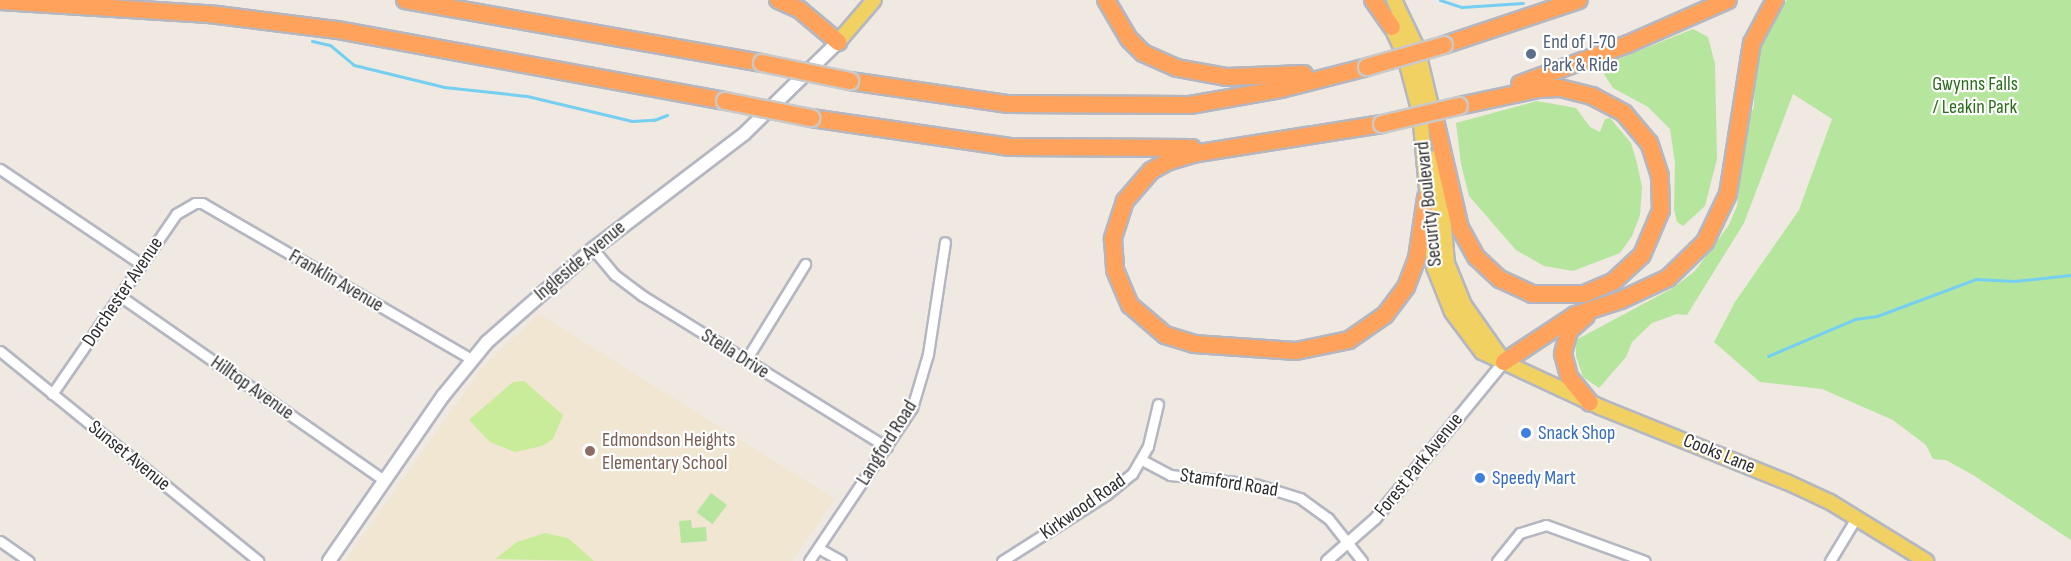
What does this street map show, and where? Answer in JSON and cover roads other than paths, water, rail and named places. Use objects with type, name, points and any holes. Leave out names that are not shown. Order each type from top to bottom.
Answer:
[{"type":"highway","points":[[405,0],[762,63],[850,81],[1008,104],[1136,107],[1212,103],[1367,67],[1444,45],[1579,0]]},
{"type":"highway","points":[[778,0],[800,10],[838,42]]},
{"type":"highway","points":[[1106,0],[1129,39],[1143,52],[1177,68],[1253,78],[1367,67]]},
{"type":"highway","points":[[1373,0],[1392,27]]},
{"type":"highway","points":[[1460,106],[1628,44],[1728,0]]},
{"type":"highway","points":[[1504,362],[1557,324],[1668,278],[1695,254],[1715,226],[1728,194],[1746,64],[1760,22],[1775,0]]},
{"type":"highway","points":[[0,1],[197,13],[338,30],[811,118],[1010,147],[1117,150],[1242,147]]},
{"type":"highway","points":[[1426,198],[1417,258],[1406,287],[1385,315],[1362,334],[1334,345],[1296,351],[1178,340],[1141,318],[1119,282],[1113,239],[1119,213],[1136,185],[1167,162],[1382,124],[1460,106],[1539,89],[1559,88],[1592,96],[1624,113],[1649,143],[1660,176],[1659,219],[1642,255],[1614,281],[1584,294],[1532,294],[1500,279],[1476,257],[1460,228],[1434,111]]},
{"type":"highway","points":[[1590,403],[1569,377],[1563,354],[1569,331],[1601,307]]},
{"type":"main road","name":"Ingleside Avenue","points":[[329,561],[471,359],[593,249],[744,134],[838,42],[874,0]]},
{"type":"main road","name":"Security Boulevard","points":[[1378,0],[1404,53],[1420,113],[1430,248],[1442,292],[1464,330],[1482,352],[1504,362]]},
{"type":"main road","name":"Security Boulevard","points":[[1394,0],[1417,48],[1434,111],[1447,263],[1464,305],[1504,362]]},
{"type":"main road","name":"Cooks Lane","points":[[1504,362],[1590,403],[1787,482],[1856,518],[1926,561]]},
{"type":"street","points":[[0,169],[141,264]]},
{"type":"street","name":"Dorchester Avenue","points":[[52,394],[141,264],[182,209],[202,203]]},
{"type":"street","name":"Franklin Avenue","points":[[202,203],[471,359]]},
{"type":"street","name":"Langford Road","points":[[809,561],[912,408],[924,375],[945,242]]},
{"type":"street","name":"Stella Drive","points":[[593,249],[624,283],[887,447]]},
{"type":"street","points":[[746,360],[805,264]]},
{"type":"street","name":"Hilltop Avenue","points":[[120,296],[384,480]]},
{"type":"street","name":"Sunset Avenue","points":[[0,351],[258,561]]},
{"type":"street","name":"Forest Park Avenue","points":[[1328,561],[1349,545],[1375,519],[1504,362]]},
{"type":"street","name":"Kirkwood Road","points":[[1002,561],[1107,494],[1142,460],[1158,404]]},
{"type":"street","name":"Stamford Road","points":[[1142,460],[1170,475],[1255,484],[1286,492],[1315,507],[1362,561]]},
{"type":"street","points":[[1830,561],[1856,518]]},
{"type":"street","points":[[1497,561],[1520,533],[1545,525],[1645,561]]},
{"type":"street","points":[[0,541],[29,561]]},
{"type":"street","points":[[818,548],[841,561]]},
{"type":"waterway","points":[[1440,0],[1462,7],[1523,3]]},
{"type":"waterway","points":[[312,41],[330,45],[354,65],[444,87],[527,96],[632,121],[654,120],[667,115]]},
{"type":"waterway","points":[[1768,356],[1855,319],[1877,316],[1976,279],[2014,281],[2071,275]]},
{"type":"place","name":"End of I-70 Park & Ride","points":[[1531,54]]},
{"type":"place","name":"Snack Shop","points":[[1526,433]]},
{"type":"place","name":"Edmondson Heights Elementary School","points":[[590,451]]},
{"type":"place","name":"Speedy Mart","points":[[1480,478]]},
{"type":"park label","name":"Gwynns Falls / Leakin Park","points":[[1975,96]]}]
